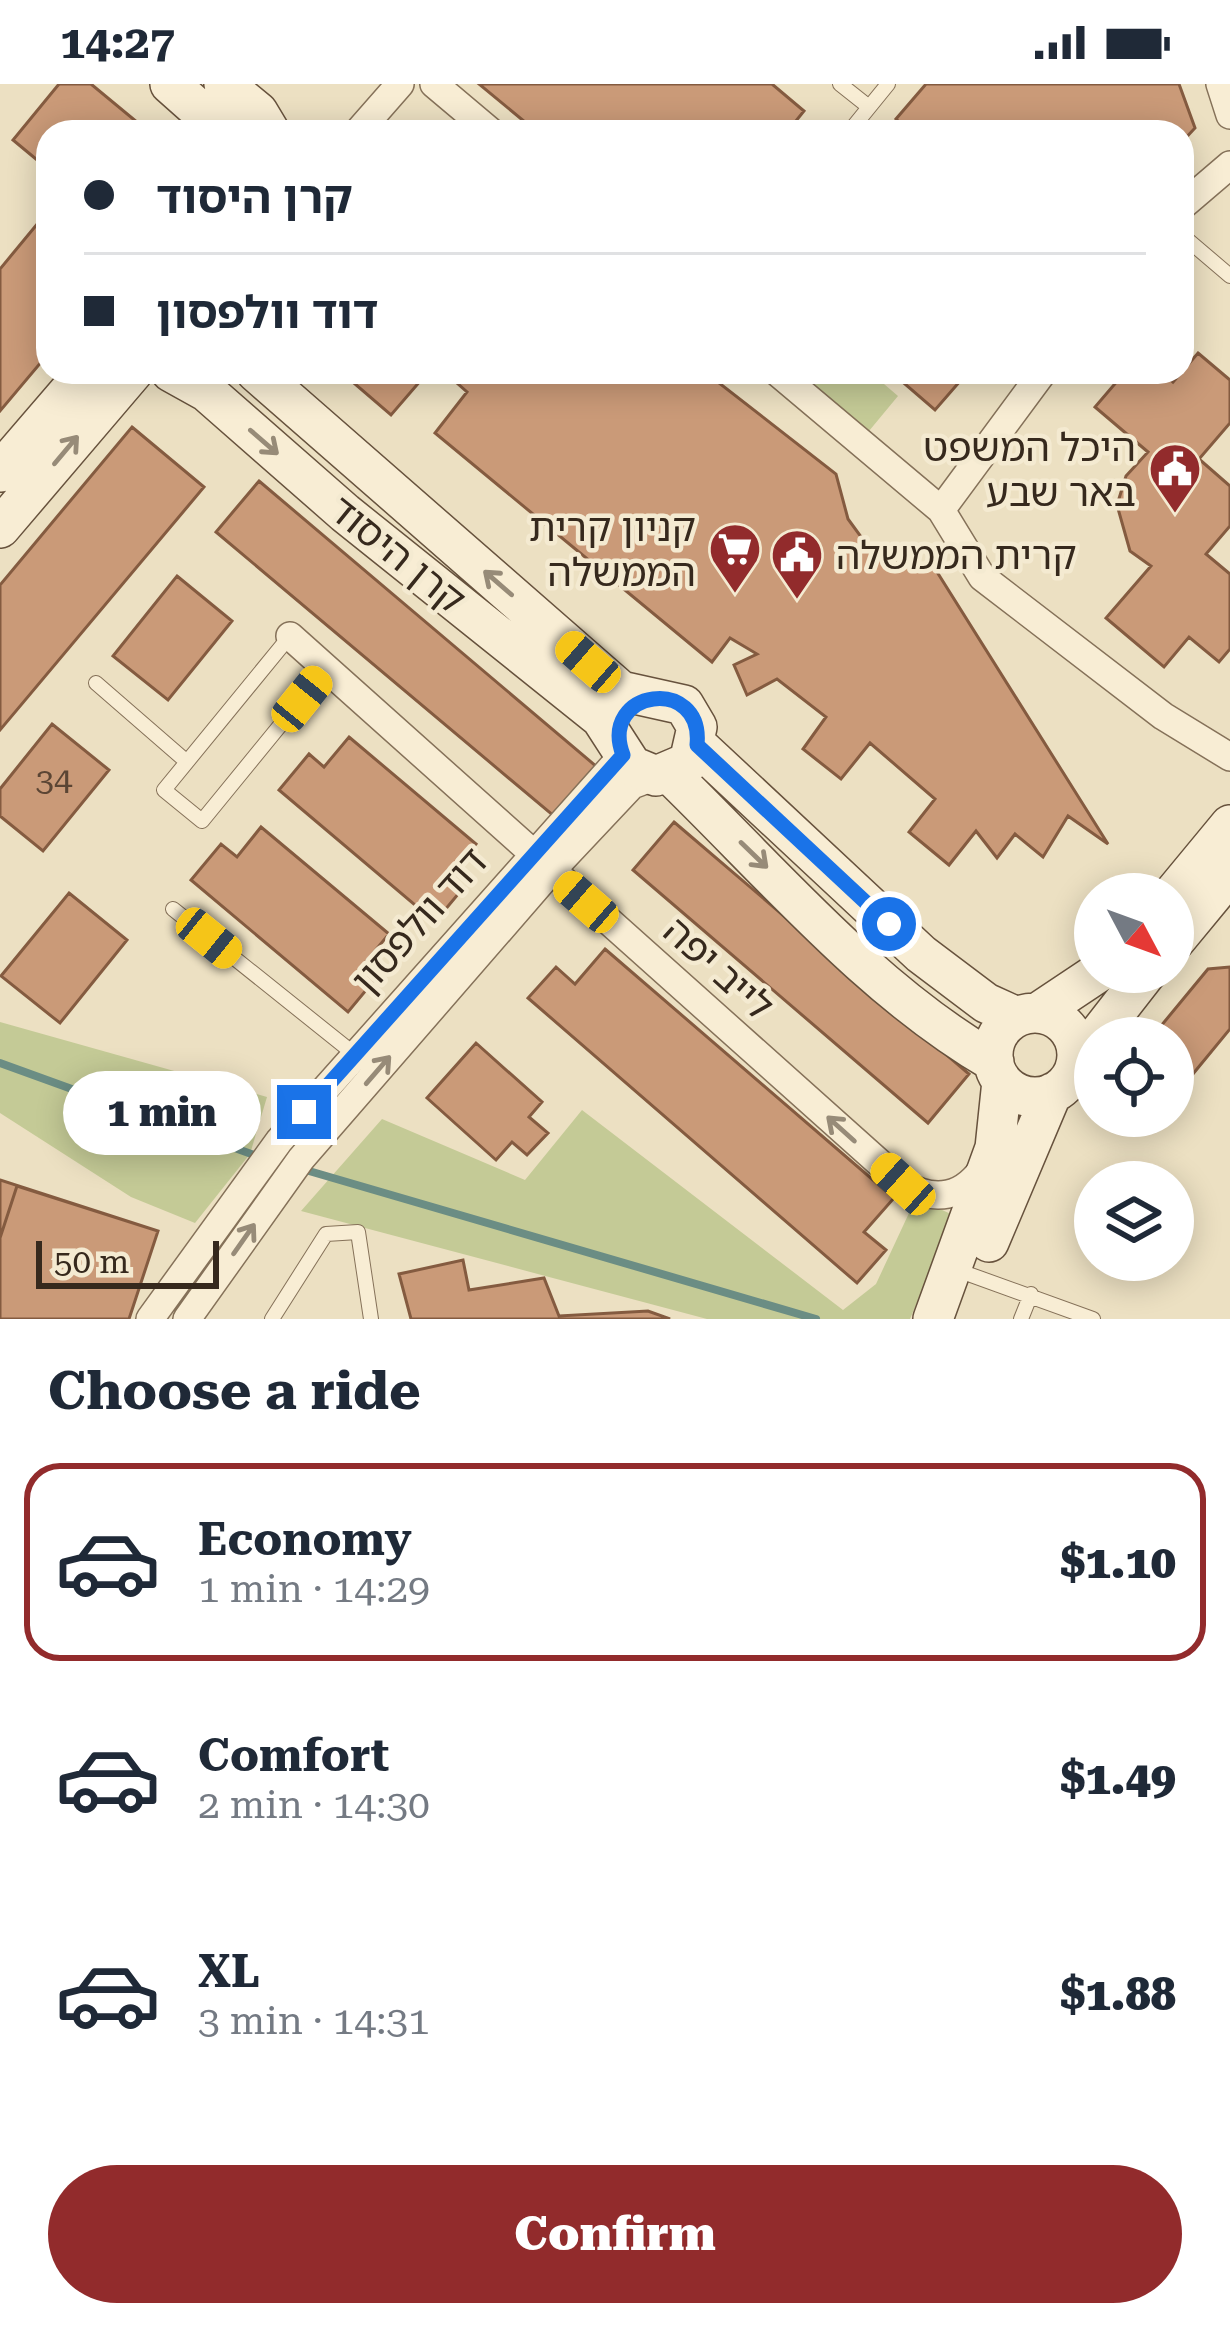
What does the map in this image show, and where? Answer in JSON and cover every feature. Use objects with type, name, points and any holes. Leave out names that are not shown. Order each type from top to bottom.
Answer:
[{"type":"street","points":[[170,84],[210,120]]},
{"type":"street","points":[[224,84],[263,120]]},
{"type":"street","points":[[368,120],[400,84]]},
{"type":"street","points":[[434,84],[477,120]]},
{"type":"street","points":[[1220,84],[1230,115]]},
{"type":"street","points":[[1194,196],[1230,165]]},
{"type":"street","points":[[0,472],[76,384]]},
{"type":"street","points":[[0,528],[123,384]]},
{"type":"street","name":"קרן היסוד","points":[[193,384],[345,513],[653,759],[986,1003],[1028,1015]]},
{"type":"street","name":"קרן היסוד","points":[[270,384],[621,691],[658,696]]},
{"type":"street","points":[[791,384],[941,510],[982,577],[1163,716],[1230,757]]},
{"type":"street","points":[[941,510],[1034,384]]},
{"type":"street","name":"לייב יפה","points":[[290,635],[903,1184],[934,1197],[950,1195],[977,1176],[995,1148]]},
{"type":"street","points":[[658,696],[684,705],[693,716],[653,759],[624,716],[632,705],[658,696]]},
{"type":"street","name":"קרן היסוד","points":[[653,759],[891,988],[998,1072]]},
{"type":"street","name":"דוד וולפסון","points":[[149,1319],[279,1141],[353,1053],[541,862],[653,759]]},
{"type":"street","name":"דוד וולפסון","points":[[187,1319],[302,1159],[541,862],[632,785],[653,759]]},
{"type":"street","points":[[1190,873],[1230,825]]},
{"type":"street","points":[[1194,918],[1230,874]]},
{"type":"street","points":[[957,1319],[995,1148],[1000,1031],[1074,987]]},
{"type":"street","points":[[1112,1017],[1131,993]]},
{"type":"street","points":[[1028,1015],[1069,1028],[1074,1049]]},
{"type":"street","points":[[998,1072],[1025,1096],[1052,1094],[1064,1086],[1074,1068]]},
{"type":"street","points":[[933,1319],[964,1272],[1052,1094]]},
{"type":"lane","points":[[840,84],[869,107]]},
{"type":"lane","points":[[858,120],[888,84]]},
{"type":"lane","points":[[1194,246],[1230,276]]},
{"type":"lane","points":[[290,635],[164,790],[202,821],[327,668]]},
{"type":"lane","points":[[96,683],[187,762]]},
{"type":"lane","points":[[173,909],[353,1053]]},
{"type":"lane","points":[[272,1319],[326,1234],[358,1232],[371,1319]]},
{"type":"lane","points":[[964,1272],[1094,1319]]},
{"type":"lane","points":[[1021,1319],[1031,1294]]},
{"type":"green space","points":[[811,384],[884,384],[898,396],[869,431]]},
{"type":"green space","points":[[0,1022],[267,1097],[250,1154],[195,1223],[131,1197],[0,1113]]},
{"type":"green space","points":[[582,1110],[843,1310],[876,1284],[916,1198],[953,1215],[910,1319],[707,1319],[301,1211],[382,1119],[525,1180]]},
{"type":"building","points":[[59,84],[91,84],[134,120],[36,120],[36,159],[13,140]]},
{"type":"building","points":[[479,84],[772,84],[804,111],[797,120],[522,120]]},
{"type":"building","points":[[926,84],[1179,84],[1192,120],[897,120]]},
{"type":"building","points":[[36,226],[36,368],[0,411],[0,269]]},
{"type":"building","name":"היכל המשפט באר שבע","points":[[1198,353],[1230,380],[1230,423],[1199,459],[1230,486],[1230,526],[1206,554],[1230,574],[1230,649],[1219,662],[1189,637],[1164,667],[1106,618],[1151,566],[1130,551],[1117,505],[1126,476],[1148,452],[1095,407],[1115,384],[1194,384]]},
{"type":"building","points":[[355,384],[418,384],[391,415]]},
{"type":"building","name":"קרית הממשלה","points":[[458,384],[720,384],[836,474],[848,519],[864,541],[898,564],[932,564],[1108,844],[1068,816],[1043,857],[1015,834],[997,858],[976,831],[949,865],[909,832],[935,799],[870,743],[841,779],[803,749],[826,717],[777,679],[747,695],[734,665],[757,654],[730,638],[712,662],[435,433],[467,392]]},
{"type":"building","points":[[905,384],[958,384],[935,410]]},
{"type":"building","points":[[132,427],[204,487],[0,730],[0,585]]},
{"type":"building","points":[[259,481],[597,767],[555,817],[216,532]]},
{"type":"building","points":[[177,576],[232,621],[168,700],[113,656]]},
{"type":"building","points":[[52,724],[109,770],[43,851],[0,816],[0,789]]},
{"type":"building","points":[[349,737],[476,844],[450,876],[464,887],[435,922],[279,790],[309,754],[324,767]]},
{"type":"building","points":[[674,822],[969,1074],[928,1123],[633,870]]},
{"type":"building","points":[[261,827],[389,934],[363,965],[377,977],[348,1012],[191,880],[221,844],[237,857]]},
{"type":"building","points":[[69,893],[127,940],[60,1023],[1,976]]},
{"type":"building","points":[[605,949],[894,1198],[864,1232],[886,1250],[857,1283],[528,998],[556,967],[575,984]]},
{"type":"building","points":[[1230,967],[1230,1029],[1194,1073],[1194,1017],[1168,1017],[1188,993],[1194,993],[1208,969]]},
{"type":"building","points":[[476,1043],[542,1102],[529,1117],[548,1133],[527,1155],[512,1142],[496,1160],[427,1098]]},
{"type":"building","points":[[0,1180],[158,1231],[129,1319],[0,1319]]},
{"type":"building","points":[[17,1186],[158,1231],[129,1319],[0,1319],[0,1238]]},
{"type":"building","points":[[463,1260],[469,1290],[544,1278],[559,1316],[648,1311],[670,1319],[411,1319],[399,1274]]},
{"type":"waterway","points":[[0,1063],[257,1156]]},
{"type":"waterway","points":[[309,1171],[816,1319]]},
{"type":"place","name":"היכל המשפט באר שבע","points":[[1175,515]]},
{"type":"place","name":"קניון קרית הממשלה","points":[[735,595]]},
{"type":"place","name":"קרית הממשלה","points":[[797,601]]},
{"type":"route","points":[[304,1112],[623,755],[619,729],[632,705],[644,698],[672,698],[684,705],[697,727],[697,745],[889,924]]}]
